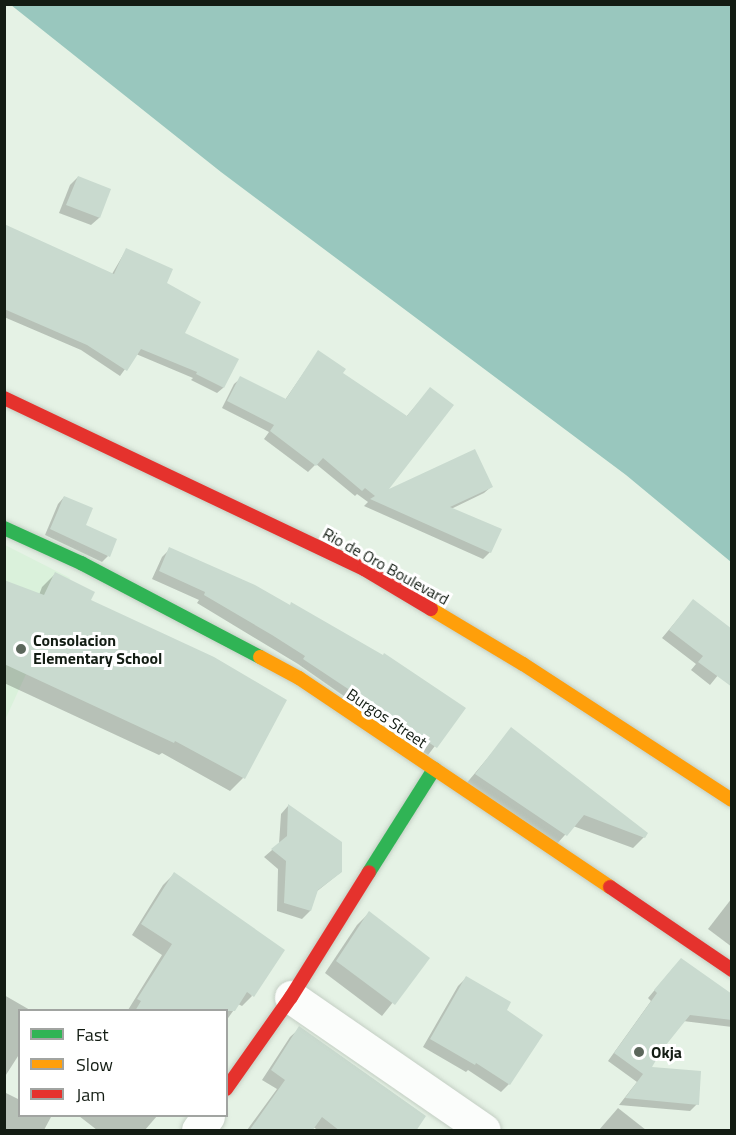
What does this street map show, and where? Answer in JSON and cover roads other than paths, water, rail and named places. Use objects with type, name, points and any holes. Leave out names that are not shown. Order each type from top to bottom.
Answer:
[{"type":"street","name":"Rio de Oro Boulevard","points":[[4,398],[364,569],[523,664],[732,800]]},
{"type":"street","name":"Burgos Street","points":[[4,528],[81,563],[299,678],[732,970]]},
{"type":"street","points":[[228,1086],[291,996],[434,769]]},
{"type":"street","points":[[291,996],[480,1129]]},
{"type":"street","points":[[198,1131],[207,1117]]},
{"type":"water","points":[[11,5],[731,5],[731,562],[626,475],[221,172]]},
{"type":"place","name":"Consolacion Elementary School","points":[[21,649]]},
{"type":"place","name":"Okja","points":[[639,1052]]}]
